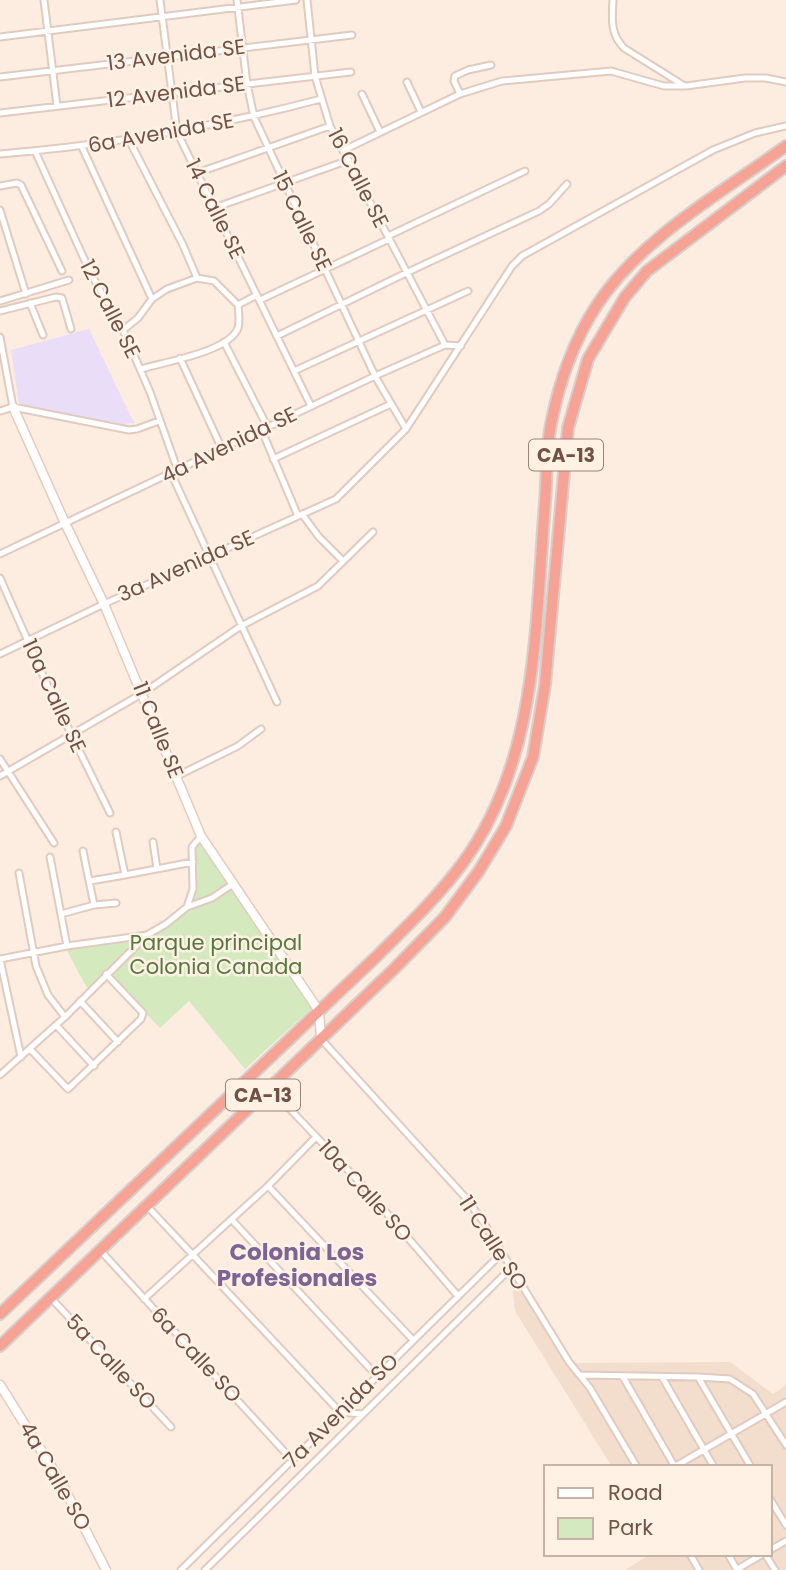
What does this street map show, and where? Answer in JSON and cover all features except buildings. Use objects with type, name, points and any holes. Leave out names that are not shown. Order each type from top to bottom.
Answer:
[{"type":"highway","name":"CA-13","points":[[0,1314],[319,1011],[436,897],[457,871],[490,818],[511,770],[524,723],[534,646],[551,425],[571,355],[596,307],[637,256],[786,146]]},
{"type":"highway","name":"CA-13","points":[[0,1346],[411,952],[458,901],[479,871],[506,827],[533,757],[545,685],[568,428],[588,359],[609,321],[647,271],[786,166]]},
{"type":"street","points":[[44,0],[57,106]]},
{"type":"street","name":"14 Calle SE","points":[[160,0],[177,132],[311,406]]},
{"type":"street","points":[[0,37],[162,17],[237,3],[296,0]]},
{"type":"street","name":"16 Calle SE","points":[[307,0],[315,76],[330,126],[444,345]]},
{"type":"street","points":[[613,0],[612,29],[616,40],[624,48],[686,86]]},
{"type":"street","name":"15 Calle SE","points":[[237,3],[254,117],[376,376],[406,429]]},
{"type":"street","name":"13 Avenida SE","points":[[0,76],[352,35]]},
{"type":"street","points":[[460,94],[455,76],[491,65]]},
{"type":"street","points":[[344,150],[460,94],[502,80],[611,71],[663,86],[686,86],[746,78],[786,82]]},
{"type":"street","name":"12 Avenida SE","points":[[0,113],[351,72]]},
{"type":"street","points":[[407,82],[421,113]]},
{"type":"street","points":[[362,94],[380,132]]},
{"type":"street","name":"6a Avenida SE","points":[[0,154],[82,147],[177,132],[254,117],[321,99]]},
{"type":"street","points":[[197,173],[330,126]]},
{"type":"street","name":"3a Avenida SE","points":[[0,654],[336,499],[406,429],[512,266],[522,256],[713,150],[755,133],[786,126]]},
{"type":"street","points":[[128,138],[197,278]]},
{"type":"street","points":[[82,147],[152,299]]},
{"type":"street","name":"12 Calle SE","points":[[35,151],[91,274],[123,330],[141,369],[175,472],[277,702]]},
{"type":"street","points":[[214,208],[349,160]]},
{"type":"street","points":[[238,305],[325,270],[525,171]]},
{"type":"street","points":[[0,186],[17,183],[21,185],[62,271]]},
{"type":"street","points":[[277,336],[539,211],[567,184]]},
{"type":"street","points":[[0,211],[26,294]]},
{"type":"street","points":[[123,330],[138,318],[152,299],[167,289],[197,278],[214,281],[238,305],[237,330],[224,342],[198,354],[141,369]]},
{"type":"street","points":[[0,302],[69,280]]},
{"type":"street","points":[[294,371],[468,290]]},
{"type":"street","points":[[0,311],[56,296],[62,298],[71,329]]},
{"type":"street","points":[[30,303],[43,335]]},
{"type":"street","points":[[0,337],[13,407]]},
{"type":"street","points":[[224,342],[265,429],[273,459],[300,515],[343,561]]},
{"type":"street","name":"4a Avenida SE","points":[[0,554],[444,345],[461,346]]},
{"type":"street","points":[[180,358],[222,449]]},
{"type":"street","points":[[273,459],[391,404]]},
{"type":"street","points":[[0,411],[13,407],[129,430],[159,421]]},
{"type":"street","name":"11 Calle SE","points":[[13,407],[104,604],[201,836],[319,1011]]},
{"type":"street","points":[[0,776],[143,693],[241,626],[318,586],[373,532]]},
{"type":"street","name":"10a Calle SE","points":[[0,578],[110,813]]},
{"type":"street","points":[[177,776],[238,746],[261,729]]},
{"type":"street","points":[[0,759],[54,843]]},
{"type":"street","points":[[116,832],[125,876]]},
{"type":"street","points":[[187,907],[193,889],[192,847],[201,836]]},
{"type":"street","points":[[153,842],[157,869]]},
{"type":"street","points":[[83,851],[94,905]]},
{"type":"street","points":[[50,857],[67,946]]},
{"type":"street","points":[[90,881],[193,862]]},
{"type":"street","points":[[19,873],[33,953],[48,995],[65,1017]]},
{"type":"street","points":[[0,1075],[65,1017],[147,935],[187,907],[212,898],[233,884]]},
{"type":"street","points":[[61,914],[94,905],[116,903]]},
{"type":"street","points":[[21,1057],[0,959],[147,935]]},
{"type":"street","points":[[30,1049],[68,1089],[94,1066],[141,1019],[143,1013],[106,974]]},
{"type":"street","points":[[80,1002],[118,1042]]},
{"type":"street","points":[[319,1011],[321,1039]]},
{"type":"street","points":[[56,1025],[94,1066]]},
{"type":"street","name":"11 Calle SO","points":[[321,1039],[464,1196],[636,1465]]},
{"type":"street","name":"10a Calle SO","points":[[270,1088],[366,1189],[458,1296]]},
{"type":"street","points":[[144,1299],[232,1220],[316,1137]]},
{"type":"street","points":[[268,1186],[413,1340]]},
{"type":"street","points":[[147,1206],[340,1412],[363,1414]]},
{"type":"street","points":[[232,1220],[377,1376]]},
{"type":"street","name":"6a Calle SO","points":[[100,1250],[292,1460]]},
{"type":"street","name":"7a Avenida SO","points":[[181,1570],[502,1253]]},
{"type":"street","name":"7a Avenida SO","points":[[205,1570],[512,1268]]},
{"type":"street","name":"5a Calle SO","points":[[51,1298],[171,1427]]},
{"type":"street","points":[[580,1375],[730,1380],[753,1394],[786,1445]]},
{"type":"street","points":[[623,1377],[674,1465]]},
{"type":"street","points":[[662,1377],[713,1465]]},
{"type":"street","points":[[698,1377],[750,1465]]},
{"type":"street","name":"4a Calle SO","points":[[0,1385],[61,1482],[106,1570]]},
{"type":"street","points":[[678,1465],[786,1402]]},
{"type":"street","points":[[772,1502],[786,1525]]},
{"type":"street","points":[[223,1530],[234,1541]]},
{"type":"street","points":[[737,1570],[761,1556]]},
{"type":"shaded area","points":[[89,329],[135,423],[123,424],[19,405],[11,350]]},
{"type":"shaded area","points":[[513,1290],[522,1292],[574,1363],[730,1362],[773,1394],[786,1385],[786,1570],[625,1570],[648,1556],[772,1556],[772,1465],[611,1465],[515,1311]]},
{"type":"green space","name":"Parque principal Colonia Canada","points":[[201,836],[315,1005],[245,1069],[189,1001],[160,1028],[108,975],[149,935],[188,909],[195,889],[192,847]]},
{"type":"green space","points":[[142,936],[88,990],[66,949]]},
{"type":"district","name":"Colonia Los Profesionales","points":[[297,1265]]}]
